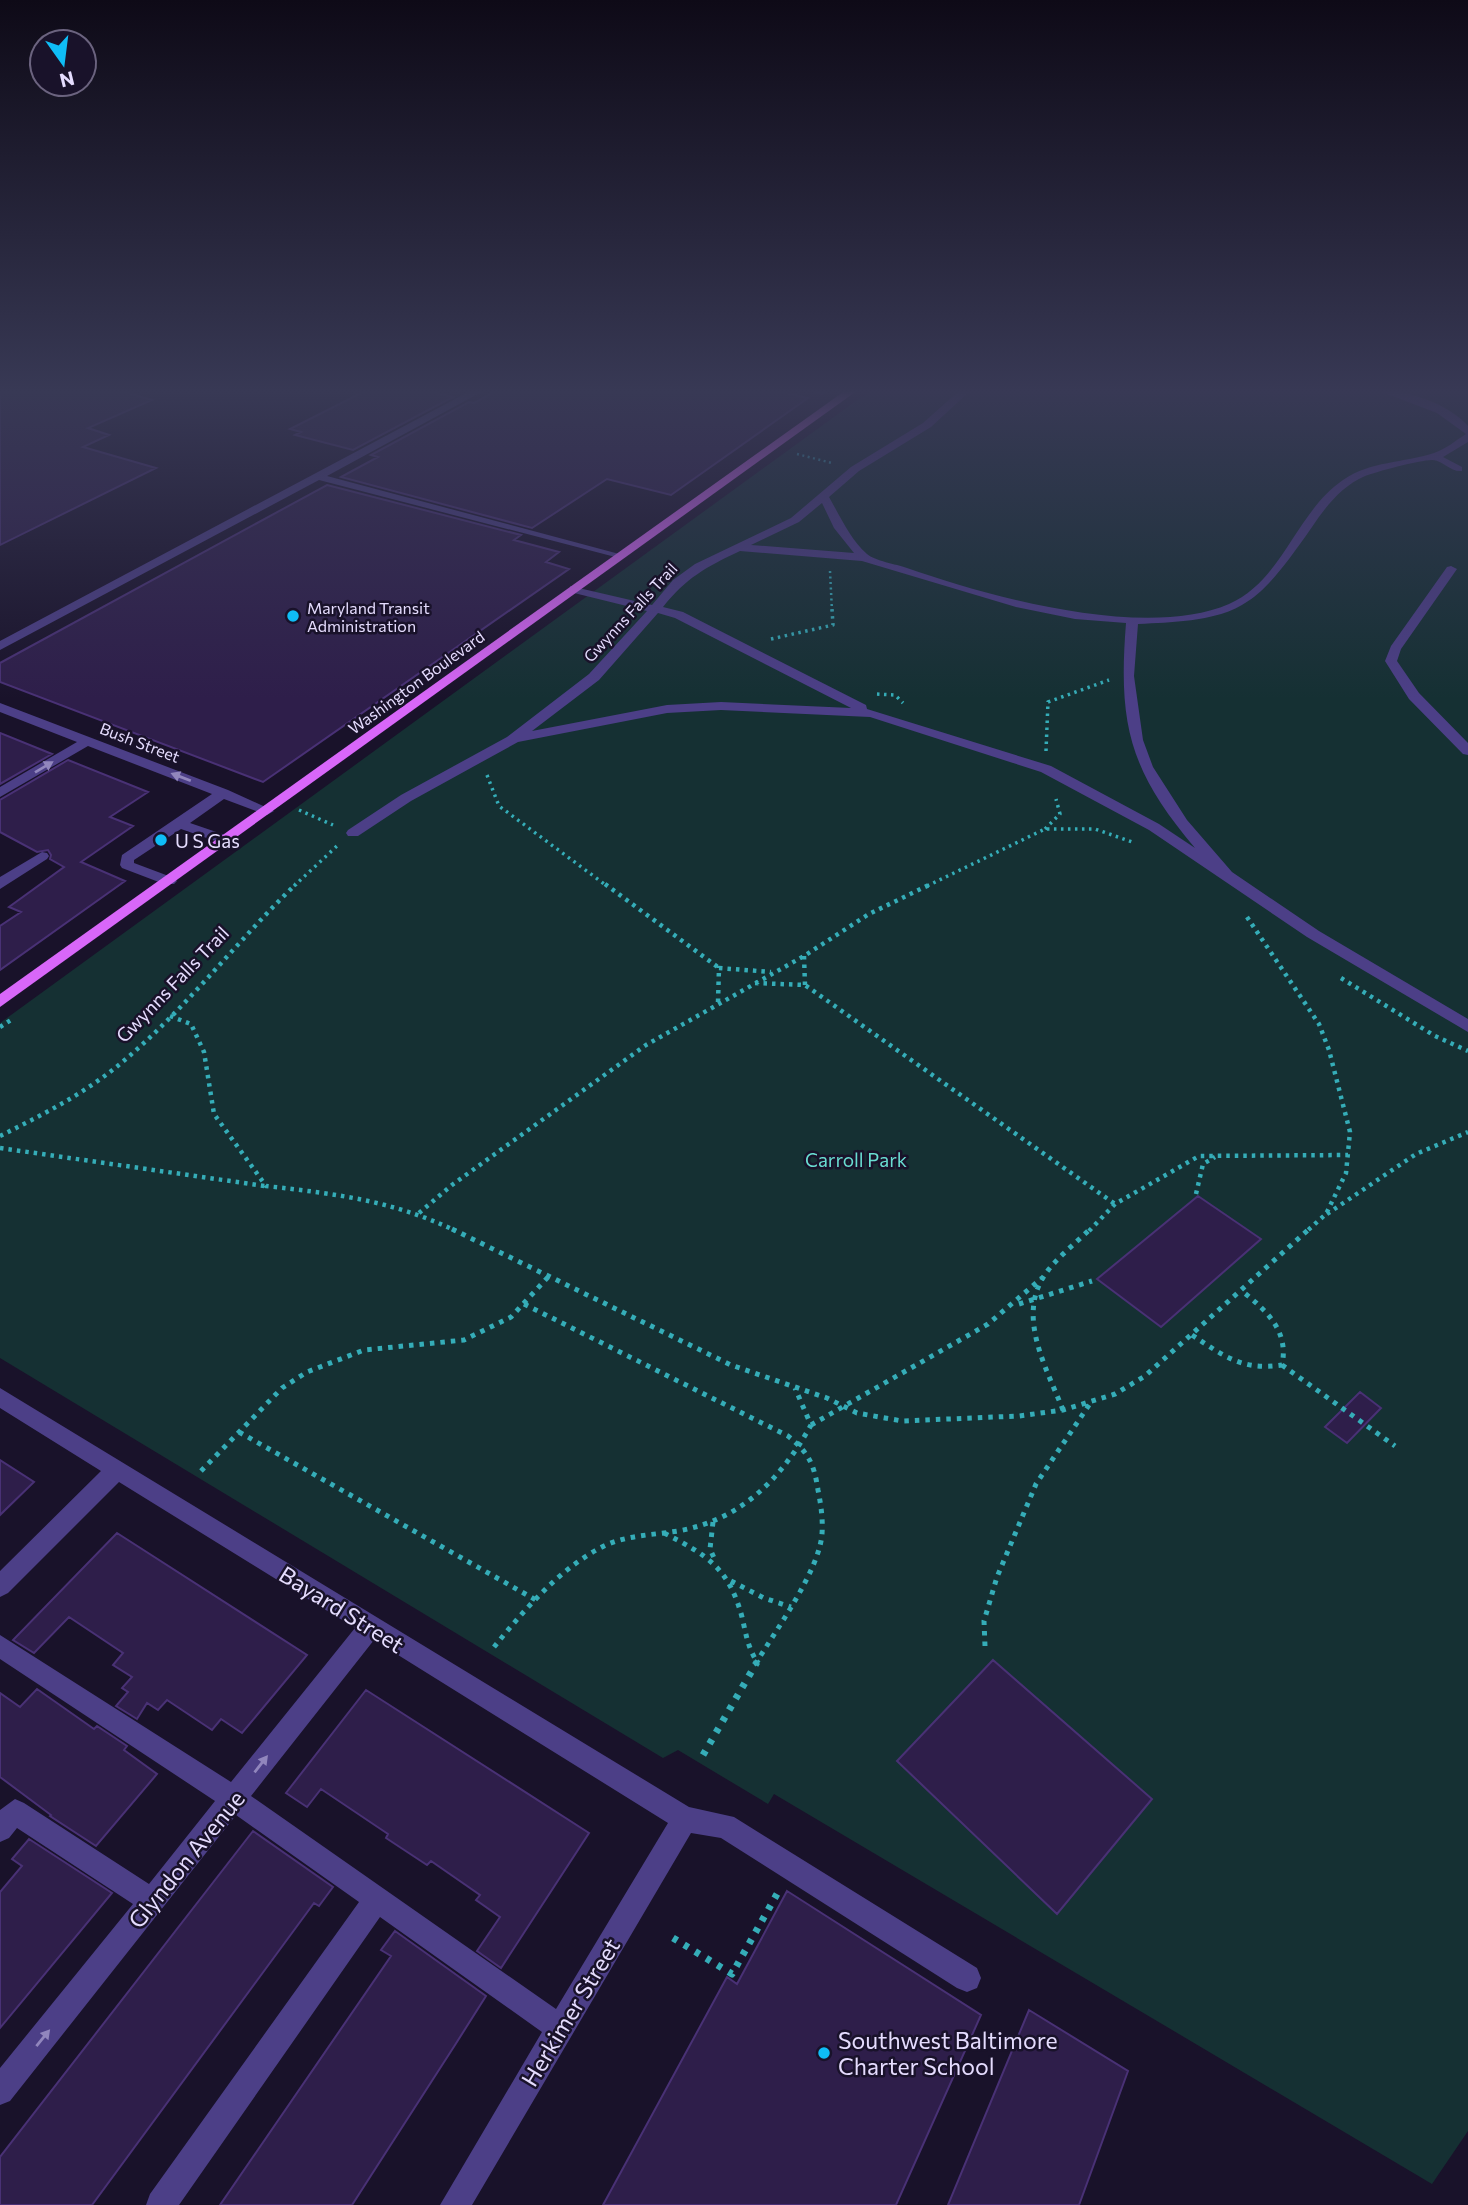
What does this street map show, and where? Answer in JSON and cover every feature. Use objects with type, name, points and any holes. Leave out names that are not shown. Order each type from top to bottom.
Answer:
[{"type":"main road","name":"Washington Boulevard","points":[[0,1002],[709,493]]},
{"type":"street","points":[[0,646],[289,493]]},
{"type":"street","points":[[379,493],[619,557]]},
{"type":"street","name":"Gwynns Falls Trail","points":[[352,833],[406,798],[512,740],[594,677],[626,644],[677,582],[699,566],[795,520],[829,493]]},
{"type":"street","points":[[736,547],[864,558],[1009,603],[1069,616],[1132,621],[1186,617],[1238,604],[1276,570],[1336,493]]},
{"type":"street","points":[[824,497],[840,528],[864,558]]},
{"type":"street","points":[[1451,569],[1395,649],[1391,661],[1414,696],[1468,751]]},
{"type":"street","points":[[574,589],[679,614],[871,713],[1046,769],[1154,827],[1313,934],[1468,1026]]},
{"type":"street","points":[[1132,621],[1128,676],[1136,740],[1146,767],[1181,822],[1227,875]]},
{"type":"street","points":[[512,740],[605,719],[667,709],[722,706],[871,713]]},
{"type":"street","name":"Bush Street","points":[[3,711],[267,811]]},
{"type":"street","points":[[0,793],[87,741]]},
{"type":"street","points":[[169,881],[127,865],[127,858],[223,793]]},
{"type":"street","points":[[179,824],[226,841]]},
{"type":"street","points":[[0,884],[42,856]]},
{"type":"street","name":"Bayard Street","points":[[0,1397],[685,1819]]},
{"type":"street","points":[[0,1586],[116,1470]]},
{"type":"street","name":"Glyndon Avenue","points":[[0,2091],[371,1626]]},
{"type":"street","points":[[0,1646],[234,1799],[560,2028]]},
{"type":"street","points":[[0,1829],[15,1812],[152,1901]]},
{"type":"street","points":[[685,1819],[725,1826],[967,1978]]},
{"type":"street","name":"Herkimer Street","points":[[455,2205],[685,1819]]},
{"type":"street","points":[[162,2205],[377,1899]]},
{"type":"path","points":[[740,647],[833,625],[829,555]]},
{"type":"path","points":[[1045,759],[1048,702],[1114,678]]},
{"type":"path","points":[[468,765],[487,774],[499,806],[719,968],[773,972]]},
{"type":"path","points":[[419,1213],[452,1185],[636,1052],[752,983],[804,956],[869,914],[1045,830],[1060,814],[1060,808],[1050,791]]},
{"type":"path","points":[[267,811],[298,809],[352,833]]},
{"type":"path","points":[[1045,830],[1095,829],[1144,847]]},
{"type":"path","name":"Gwynns Falls Trail","points":[[0,1136],[82,1091],[127,1058],[289,891],[352,833]]},
{"type":"path","points":[[1227,875],[1247,919],[1319,1024],[1335,1070],[1350,1132],[1346,1173],[1326,1214]]},
{"type":"path","points":[[1238,912],[1247,919]]},
{"type":"path","points":[[804,956],[805,985]]},
{"type":"path","points":[[718,1003],[719,968]]},
{"type":"path","points":[[752,983],[805,985],[1115,1204]]},
{"type":"path","points":[[170,1016],[191,1024],[204,1052],[214,1114],[266,1186]]},
{"type":"path","points":[[0,1148],[358,1197],[419,1213],[731,1365],[857,1413],[902,1421],[949,1421],[1063,1410],[1115,1394],[1145,1376],[1326,1214],[1416,1154],[1468,1132]]},
{"type":"path","points":[[1196,1194],[1203,1164],[1211,1157],[1348,1154]]},
{"type":"path","points":[[495,1647],[524,1610],[582,1562],[606,1546],[713,1522],[772,1485],[800,1447],[811,1425],[983,1331],[1019,1304],[1115,1204],[1189,1160],[1220,1156]]},
{"type":"path","points":[[201,1471],[282,1388],[307,1372],[337,1358],[385,1346],[464,1340],[511,1317],[548,1276]]},
{"type":"path","points":[[1044,1276],[1032,1311],[1034,1335],[1063,1410]]},
{"type":"path","points":[[1019,1304],[1092,1282]]},
{"type":"path","points":[[1242,1291],[1259,1304],[1279,1329],[1285,1346],[1282,1365]]},
{"type":"path","points":[[524,1304],[788,1436],[807,1452],[816,1476],[822,1511],[822,1536],[813,1566],[703,1755]]},
{"type":"path","points":[[1192,1335],[1247,1368],[1262,1369],[1282,1365],[1395,1446]]},
{"type":"path","points":[[794,1387],[811,1425]]},
{"type":"path","points":[[985,1646],[984,1621],[997,1577],[1028,1504],[1053,1456],[1092,1401]]},
{"type":"path","points":[[239,1432],[536,1600]]},
{"type":"path","points":[[713,1522],[710,1549],[736,1593],[749,1651],[758,1664]]},
{"type":"path","points":[[663,1532],[715,1561]]},
{"type":"path","points":[[729,1580],[764,1598],[791,1607]]},
{"type":"path","points":[[673,1938],[732,1974],[776,1894]]},
{"type":"green space","name":"Carroll Park","points":[[729,493],[1468,493],[1468,2131],[1432,2184],[774,1794],[768,1804],[678,1750],[663,1758],[0,1358],[0,1023]]},
{"type":"building","points":[[0,493],[106,493],[0,545]]},
{"type":"building","name":"Maryland Transit Administration","points":[[312,493],[358,493],[521,535],[514,540],[559,552],[546,562],[569,569],[263,782],[0,682],[0,663]]},
{"type":"building","points":[[401,493],[586,493],[532,528]]},
{"type":"building","points":[[0,733],[52,754],[0,784]]},
{"type":"building","points":[[68,760],[148,792],[110,817],[133,826],[81,862],[125,881],[0,970],[0,926],[21,912],[9,907],[64,867],[50,859],[48,850],[37,852],[0,832],[0,800]]},
{"type":"building","points":[[1198,1196],[1261,1239],[1161,1327],[1097,1279]]},
{"type":"building","points":[[1360,1392],[1381,1408],[1347,1443],[1325,1427]]},
{"type":"building","points":[[0,1460],[34,1482],[0,1515]]},
{"type":"building","points":[[117,1533],[307,1655],[242,1733],[221,1719],[212,1730],[167,1700],[158,1710],[147,1703],[137,1719],[116,1706],[128,1692],[122,1688],[132,1677],[113,1665],[123,1653],[69,1617],[34,1653],[13,1640]]},
{"type":"building","points":[[993,1660],[1152,1799],[1057,1914],[897,1761]]},
{"type":"building","points":[[37,1689],[94,1729],[97,1726],[127,1746],[124,1750],[157,1774],[96,1846],[50,1816],[0,1777],[0,1693],[20,1707]]},
{"type":"building","points":[[366,1690],[589,1833],[501,1968],[477,1951],[500,1917],[476,1900],[480,1895],[431,1861],[427,1865],[386,1838],[388,1834],[321,1789],[307,1807],[286,1793]]},
{"type":"building","points":[[253,1831],[333,1887],[319,1906],[314,1903],[92,2205],[0,2205],[0,2157]]},
{"type":"building","points":[[29,1839],[112,1893],[0,2028],[0,1892],[22,1866],[12,1859]]},
{"type":"building","name":"Southwest Baltimore Charter School","points":[[787,1891],[981,2015],[896,2205],[603,2205],[727,1977],[737,1984]]},
{"type":"building","points":[[395,1931],[486,1996],[455,2045],[352,2205],[220,2205],[391,1956],[381,1950]]},
{"type":"building","points":[[1029,2010],[1128,2071],[1079,2205],[948,2205]]},
{"type":"place","name":"Maryland Transit Administration","points":[[293,616]]},
{"type":"place","name":"U S Gas","points":[[161,840]]},
{"type":"place","name":"Southwest Baltimore Charter School","points":[[824,2053]]}]
